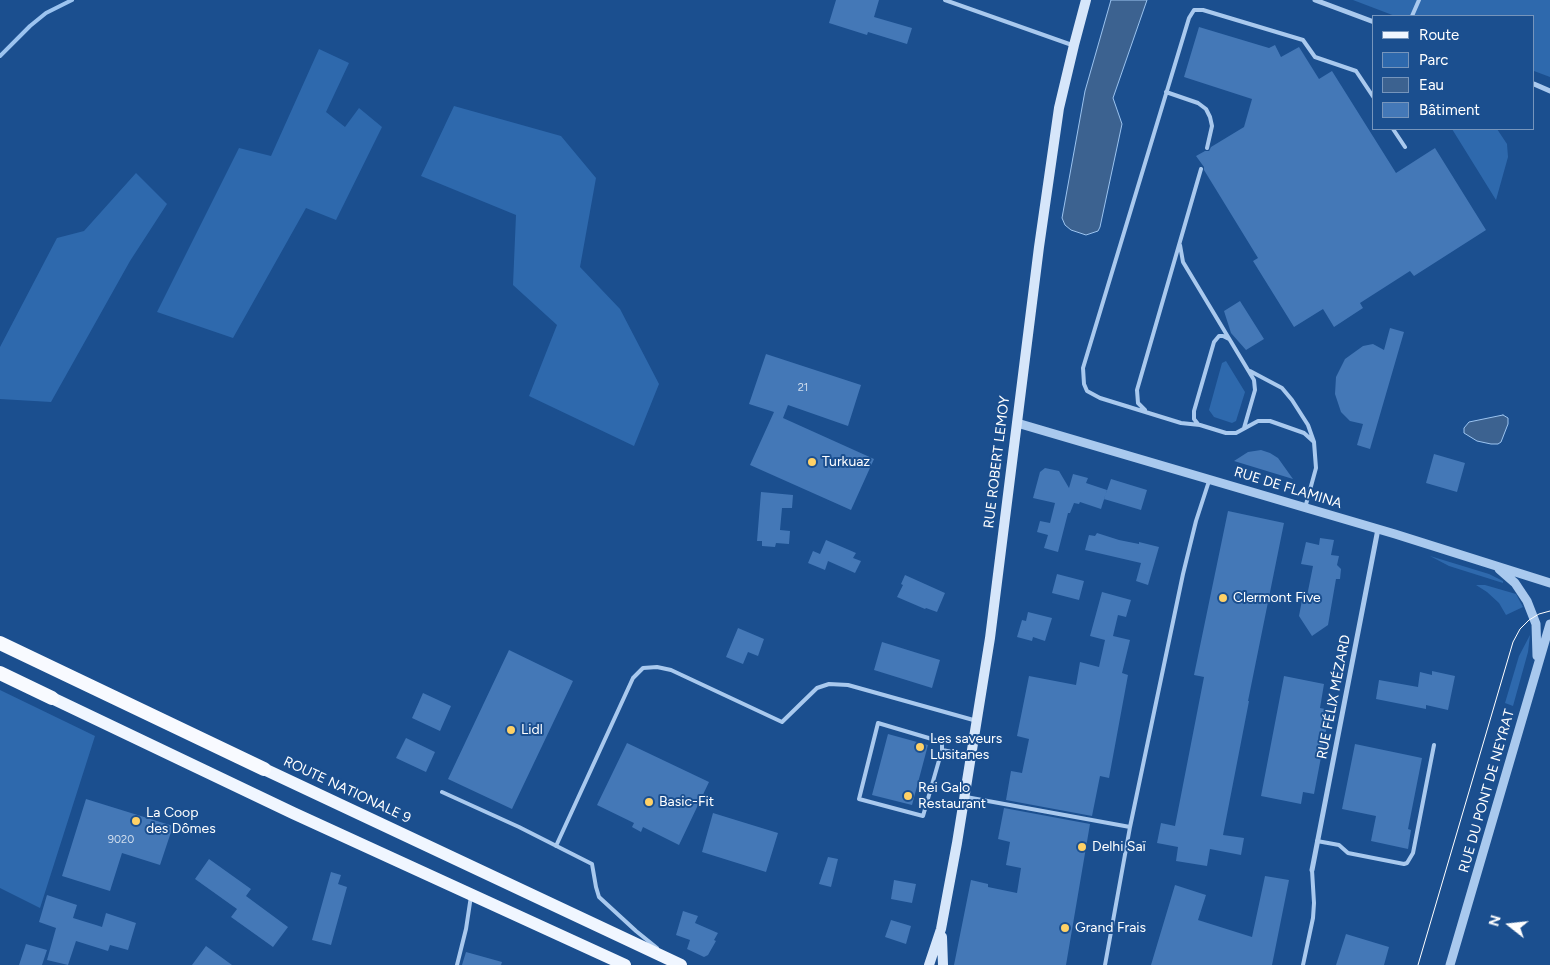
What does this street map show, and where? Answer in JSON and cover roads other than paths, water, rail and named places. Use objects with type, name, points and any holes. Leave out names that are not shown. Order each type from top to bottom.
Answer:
[{"type":"highway","name":"ROUTE NATIONALE 9","points":[[0,643],[264,769]]},
{"type":"highway","points":[[0,673],[52,698]]},
{"type":"main road","name":"RUE ROBERT LEMOY","points":[[929,965],[942,928],[990,638],[1039,247],[1058,118],[1086,0]]},
{"type":"main road","points":[[52,698],[471,895],[625,965]]},
{"type":"main road","name":"ROUTE NATIONALE 9","points":[[264,769],[679,964]]},
{"type":"main road","name":"RUE ROBERT LEMOY","points":[[942,928],[943,965]]},
{"type":"street","points":[[1315,0],[1372,21]]},
{"type":"street","points":[[1535,84],[1550,91]]},
{"type":"street","name":"RUE DE FLAMINA","points":[[1016,423],[1210,479],[1550,583]]},
{"type":"street","name":"RUE FÉLIX MÉZARD","points":[[1312,870],[1378,530]]},
{"type":"street","points":[[1486,562],[1500,570],[1515,583],[1527,601],[1536,624],[1537,668]]},
{"type":"street","name":"RUE DU PONT DE NEYRAT","points":[[1450,965],[1550,624]]},
{"type":"lane","points":[[945,0],[1074,45]]},
{"type":"lane","points":[[1412,15],[1418,0]]},
{"type":"lane","points":[[1314,442],[1304,433],[1270,421],[1258,421],[1236,433],[1232,433],[1200,425],[1181,423],[1148,413],[1092,395],[1087,391],[1084,384],[1083,368],[1188,18],[1194,10],[1198,9],[1303,40],[1315,57],[1356,71],[1372,95]]},
{"type":"lane","points":[[1166,92],[1198,103],[1206,109],[1212,126],[1207,148]]},
{"type":"lane","points":[[1394,130],[1405,147]]},
{"type":"lane","points":[[1148,413],[1138,403],[1137,390],[1201,168]]},
{"type":"lane","points":[[1180,237],[1182,262],[1254,380],[1255,390],[1244,428]]},
{"type":"lane","points":[[1200,425],[1194,419],[1194,411],[1214,342],[1219,336],[1226,337],[1231,341]]},
{"type":"lane","points":[[1249,370],[1282,388],[1308,425],[1314,442],[1316,468],[1305,508]]},
{"type":"lane","points":[[1105,965],[1130,828],[1184,574],[1196,521],[1210,479]]},
{"type":"lane","points":[[556,846],[633,678],[643,668],[657,667],[671,670],[782,722],[817,688],[829,684],[848,685],[976,721]]},
{"type":"lane","points":[[878,723],[942,742],[942,750],[923,816],[859,799],[878,723]]},
{"type":"lane","points":[[1317,841],[1340,845],[1345,852],[1350,854],[1407,863],[1413,853],[1434,744]]},
{"type":"lane","points":[[942,750],[971,756]]},
{"type":"lane","points":[[442,792],[592,864],[596,887],[600,897],[636,931],[679,964]]},
{"type":"lane","points":[[964,796],[1130,828]]},
{"type":"lane","points":[[1303,965],[1313,918],[1312,870]]},
{"type":"lane","points":[[458,965],[471,895]]},
{"type":"water","points":[[1111,0],[1147,0],[1113,98],[1122,124],[1100,227],[1098,231],[1086,235],[1071,230],[1065,225],[1062,218],[1085,91]]},
{"type":"water","points":[[1503,415],[1508,418],[1508,424],[1501,442],[1498,444],[1477,441],[1464,433],[1464,428],[1469,422]]},
{"type":"waterway","points":[[0,56],[46,13],[72,0]]},
{"type":"tram line","points":[[1418,965],[1513,642],[1520,629],[1529,620],[1539,614],[1550,611]]},
{"type":"place","name":"Turkuaz","points":[[812,462]]},
{"type":"place","name":"Clermont Five","points":[[1223,598]]},
{"type":"place","name":"Lidl","points":[[511,730]]},
{"type":"place","name":"Les saveurs Lusitanes","points":[[920,747]]},
{"type":"place","name":"Rei Galo Restaurant","points":[[908,796]]},
{"type":"place","name":"Basic-Fit","points":[[649,802]]},
{"type":"place","name":"La Coop des Dômes","points":[[136,821]]},
{"type":"place","name":"Delhi Saï","points":[[1082,847]]},
{"type":"place","name":"Grand Frais","points":[[1065,928]]}]
